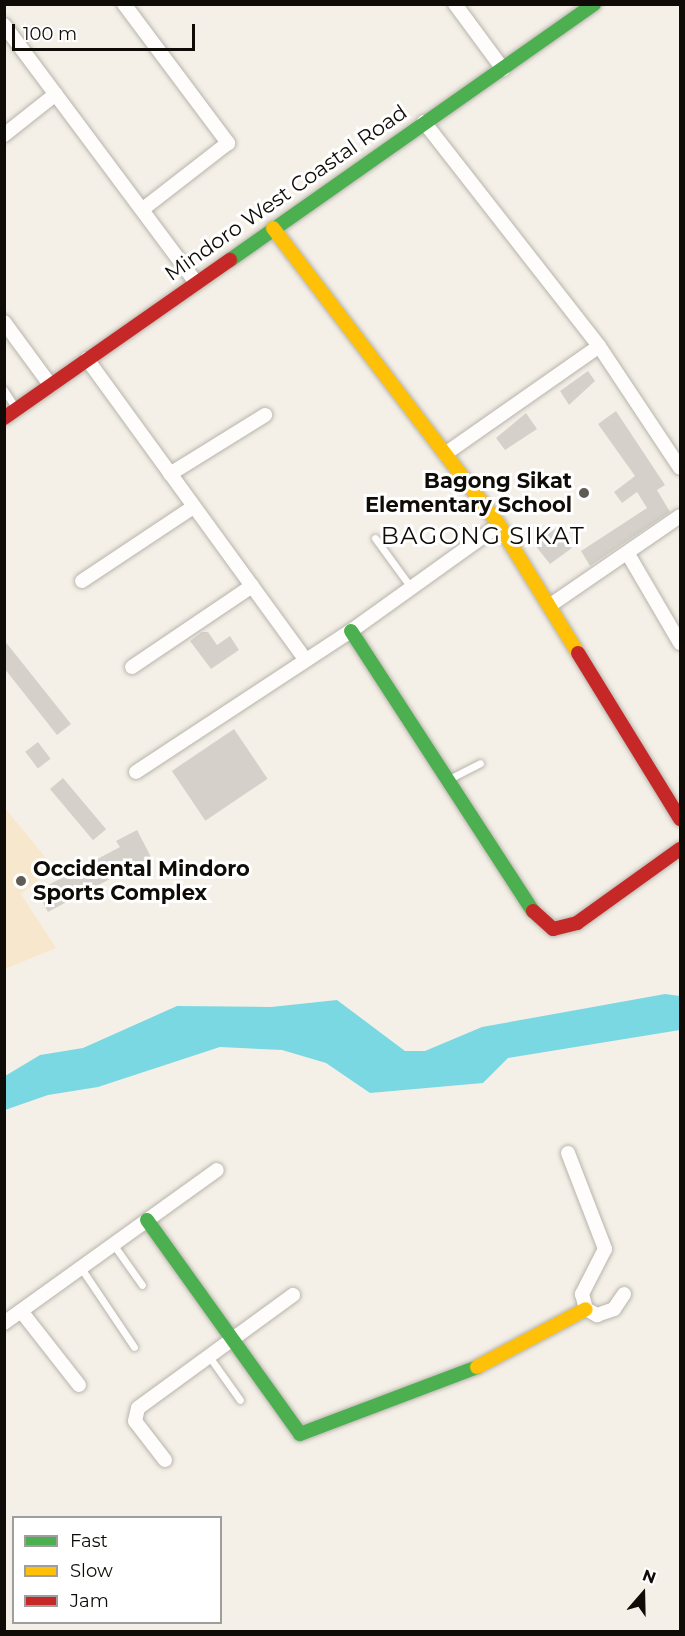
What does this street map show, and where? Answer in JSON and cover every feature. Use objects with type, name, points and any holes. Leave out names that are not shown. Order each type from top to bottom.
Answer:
[{"type":"street","points":[[124,4],[228,143],[142,209]]},
{"type":"street","points":[[455,4],[503,69]]},
{"type":"street","name":"Mindoro West Coastal Road","points":[[4,418],[195,281],[594,4]]},
{"type":"street","points":[[4,25],[195,281]]},
{"type":"street","points":[[4,135],[56,94]]},
{"type":"street","points":[[423,122],[599,346],[681,468]]},
{"type":"street","points":[[273,228],[499,525],[552,604],[681,819]]},
{"type":"street","points":[[4,322],[51,386]]},
{"type":"street","points":[[445,454],[599,346]]},
{"type":"street","points":[[87,359],[192,508],[306,660]]},
{"type":"street","points":[[170,474],[265,415]]},
{"type":"street","points":[[82,581],[192,508]]},
{"type":"street","points":[[552,604],[681,516]]},
{"type":"street","points":[[136,772],[351,632],[499,525]]},
{"type":"street","points":[[628,554],[681,643]]},
{"type":"street","points":[[132,667],[252,586]]},
{"type":"street","points":[[351,632],[530,914],[553,929],[577,923],[681,849]]},
{"type":"street","points":[[568,1153],[605,1249],[582,1294],[586,1309],[597,1315],[614,1309],[624,1294]]},
{"type":"street","points":[[4,1323],[217,1170]]},
{"type":"street","points":[[147,1220],[230,1340],[306,1435],[468,1372],[586,1309]]},
{"type":"street","points":[[165,1460],[135,1420],[138,1408],[208,1355],[294,1295]]},
{"type":"street","points":[[21,1311],[79,1384]]},
{"type":"lane","points":[[4,390],[16,410]]},
{"type":"lane","points":[[375,538],[412,589]]},
{"type":"lane","points":[[446,781],[480,763]]},
{"type":"lane","points":[[113,1244],[142,1285]]},
{"type":"lane","points":[[81,1268],[134,1347]]},
{"type":"lane","points":[[208,1355],[240,1400]]},
{"type":"shaded area","name":"Occidental Mindoro Sports Complex","points":[[5,808],[54,868],[21,894],[56,948],[5,969]]},
{"type":"water","points":[[665,994],[680,996],[680,1030],[508,1058],[483,1083],[370,1093],[326,1063],[282,1050],[220,1047],[98,1087],[48,1095],[5,1110],[5,1076],[40,1055],[83,1048],[177,1006],[271,1007],[337,1000],[405,1051],[425,1051],[482,1027]]},
{"type":"building","points":[[588,371],[595,381],[569,405],[560,391]]},
{"type":"building","points":[[616,411],[665,485],[657,490],[670,512],[590,566],[581,551],[647,508],[637,492],[622,503],[614,492],[635,476],[598,424]]},
{"type":"building","points":[[526,413],[537,429],[505,450],[496,438]]},
{"type":"building","points":[[562,524],[572,548],[550,564],[534,544]]},
{"type":"building","points":[[202,632],[208,632],[217,645],[230,636],[239,650],[211,669],[190,641]]},
{"type":"building","points":[[4,640],[71,724],[57,735],[4,668]]},
{"type":"building","points":[[234,729],[268,779],[205,821],[172,771]]},
{"type":"building","points":[[38,742],[51,759],[38,768],[25,752]]},
{"type":"building","points":[[63,778],[106,829],[93,840],[50,789]]},
{"type":"building","points":[[137,830],[151,857],[48,912],[37,891],[120,847],[116,841]]},
{"type":"traffic: fast","points":[[230,260],[594,4]]},
{"type":"traffic: fast","points":[[351,631],[533,911]]},
{"type":"traffic: fast","points":[[147,1220],[300,1434],[477,1367]]},
{"type":"traffic: slow","points":[[273,228],[499,525],[578,653]]},
{"type":"traffic: slow","points":[[477,1367],[586,1309]]},
{"type":"traffic: jam","points":[[4,418],[230,260]]},
{"type":"traffic: jam","points":[[578,653],[680,819]]},
{"type":"traffic: jam","points":[[533,911],[553,929],[577,923],[680,849]]},
{"type":"place","name":"Bagong Sikat Elementary School","points":[[584,493]]},
{"type":"place","name":"Occidental Mindoro Sports Complex","points":[[21,881]]},
{"type":"district","name":"BAGONG SIKAT","points":[[483,536]]}]
